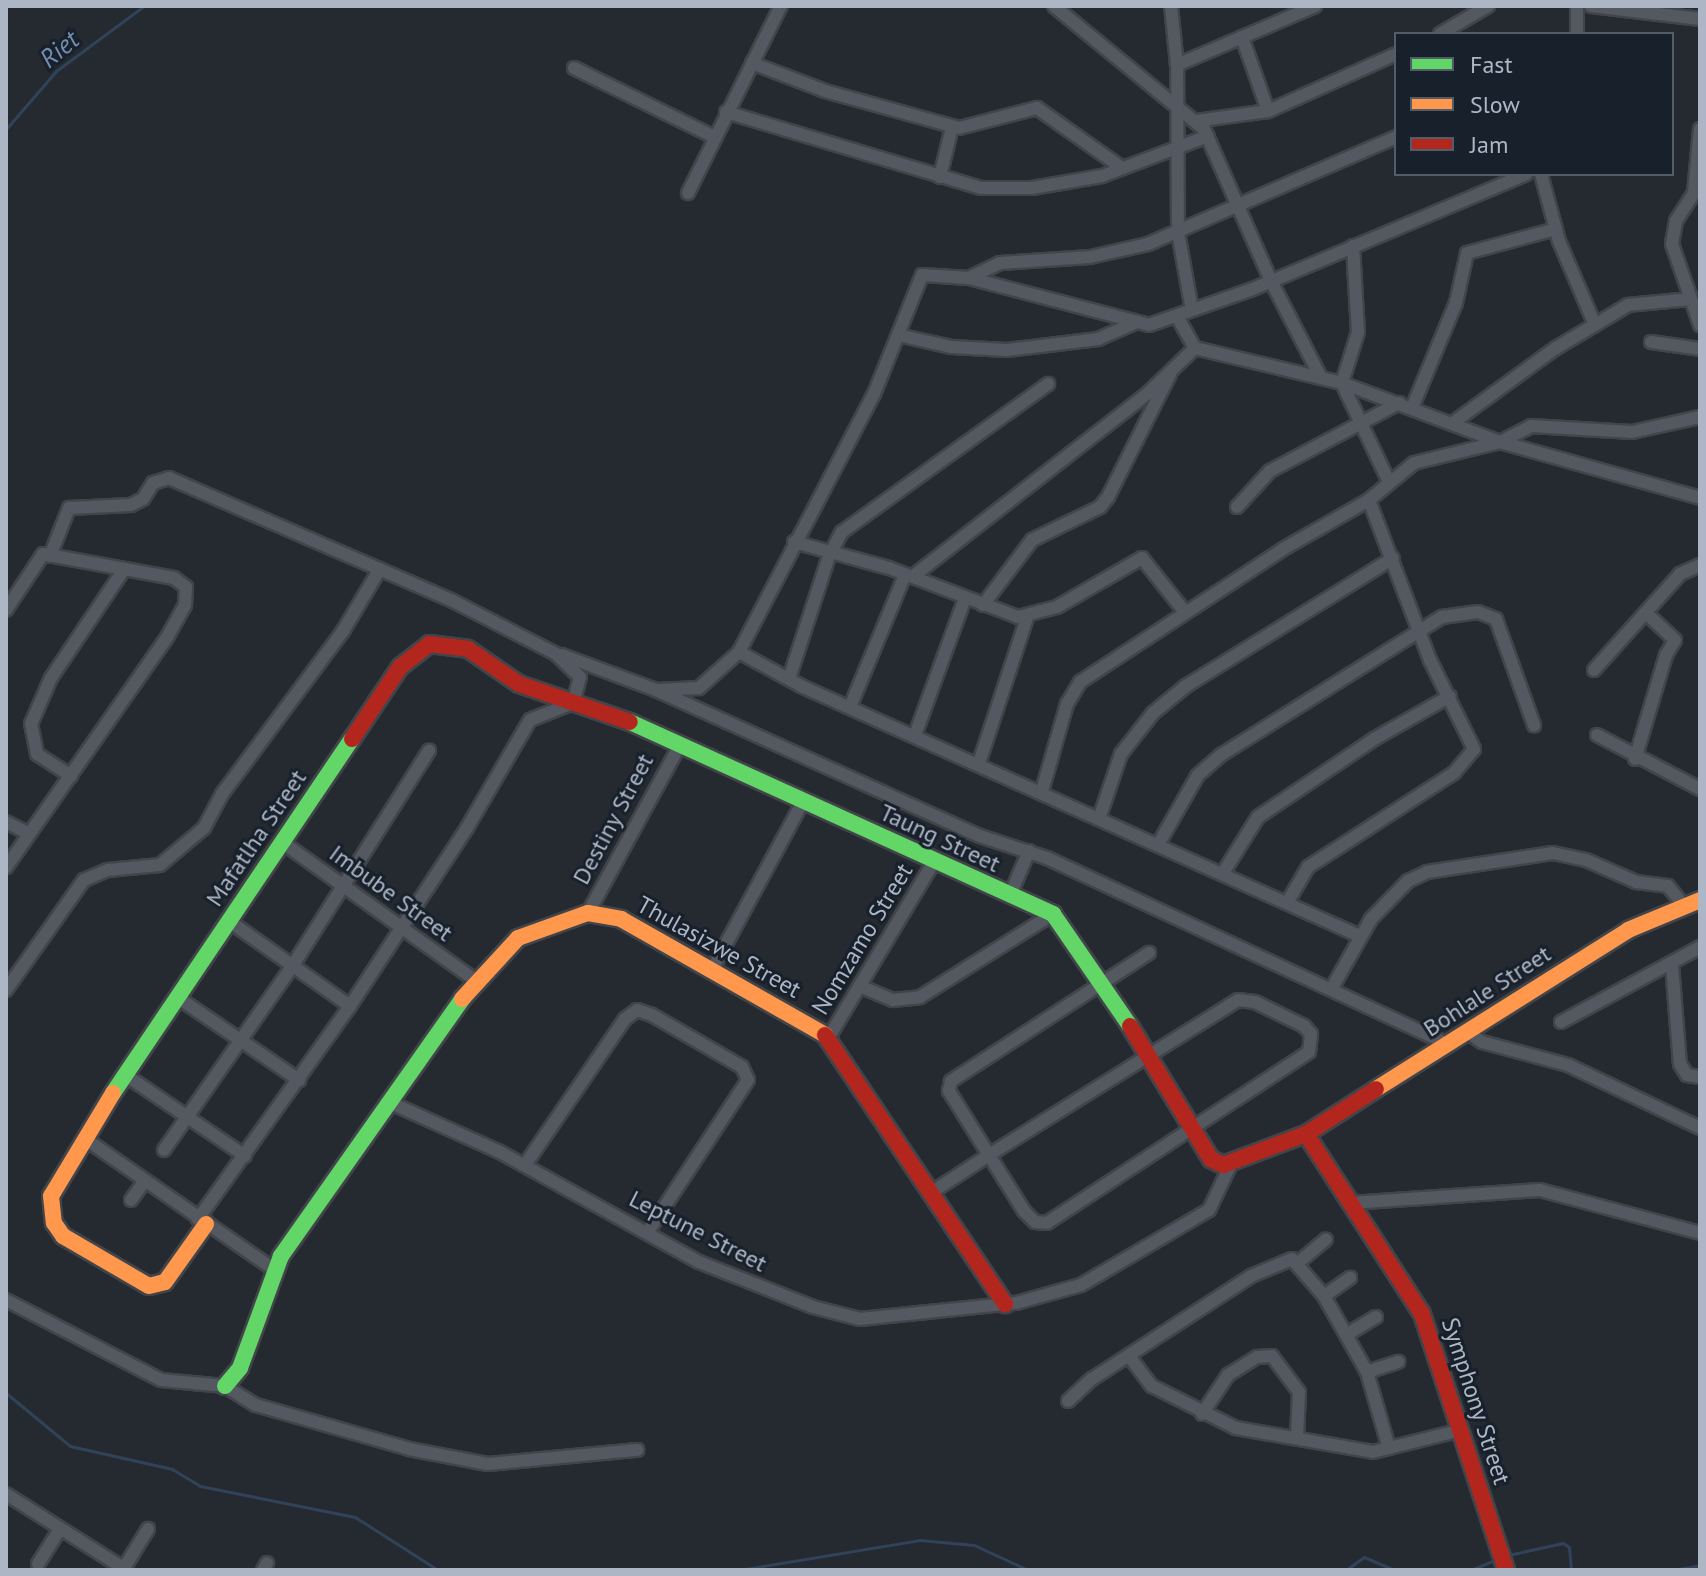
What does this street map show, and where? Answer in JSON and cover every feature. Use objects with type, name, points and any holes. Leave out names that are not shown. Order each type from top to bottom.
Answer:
[{"type":"street","points":[[688,193],[781,6]]},
{"type":"street","points":[[1054,6],[1177,104],[1208,136],[1271,281],[1321,378]]},
{"type":"street","points":[[1171,6],[1180,147],[1178,232],[1192,310]]},
{"type":"street","points":[[1177,65],[1315,6]]},
{"type":"street","points":[[1443,32],[1488,6]]},
{"type":"street","points":[[1577,6],[1577,32]]},
{"type":"street","points":[[1591,6],[1700,19]]},
{"type":"street","points":[[1242,37],[1268,111]]},
{"type":"street","points":[[1196,121],[1268,111],[1394,55]]},
{"type":"street","points":[[752,63],[825,91],[952,127],[971,128],[1037,108],[1122,168]]},
{"type":"street","points":[[574,68],[714,137]]},
{"type":"street","points":[[726,112],[981,188],[1032,188],[1122,168],[1208,136]]},
{"type":"street","points":[[940,177],[952,127]]},
{"type":"street","points":[[1700,129],[1694,193],[1676,221],[1672,244],[1700,325]]},
{"type":"street","points":[[969,278],[1000,263],[1122,252],[1240,206],[1394,138]]},
{"type":"street","points":[[656,690],[699,688],[739,652],[874,394],[914,284],[922,275],[969,278],[1149,325],[1271,281],[1521,176]]},
{"type":"street","points":[[1542,176],[1556,229],[1595,325]]},
{"type":"street","points":[[1237,507],[1270,471],[1406,405],[1456,303],[1467,253],[1556,229]]},
{"type":"street","points":[[1353,246],[1358,332],[1342,383],[1389,482]]},
{"type":"street","points":[[1454,422],[1595,325],[1648,299],[1690,299]]},
{"type":"street","points":[[1177,316],[1195,348],[1342,383],[1454,422],[1500,442],[1700,498]]},
{"type":"street","points":[[898,335],[951,347],[1007,350],[1098,339],[1135,323]]},
{"type":"street","points":[[1651,342],[1700,349]]},
{"type":"street","points":[[850,707],[909,576],[1171,371],[1195,348]]},
{"type":"street","points":[[983,605],[1032,540],[1100,507],[1108,497],[1171,371]]},
{"type":"street","points":[[789,679],[829,556],[842,532],[1048,384]]},
{"type":"street","points":[[1042,791],[1067,704],[1080,682],[1185,612],[1369,500],[1422,459],[1500,442],[1531,426],[1632,432],[1700,417]]},
{"type":"street","points":[[50,556],[69,508],[131,505],[143,499],[153,483],[169,478],[380,569],[556,654],[656,690],[947,822],[1029,851],[1448,1044]]},
{"type":"street","points":[[1287,903],[1308,867],[1470,758],[1470,736],[1419,631],[1369,500]]},
{"type":"street","points":[[794,542],[829,556],[909,576],[983,605],[1027,618],[1057,607],[1142,558],[1185,612]]},
{"type":"street","points":[[6,610],[38,557],[50,556],[182,582],[185,605],[6,867]]},
{"type":"street","points":[[1100,816],[1121,754],[1153,713],[1199,678],[1393,558]]},
{"type":"street","points":[[1594,670],[1686,569],[1700,565]]},
{"type":"street","points":[[6,990],[84,880],[108,870],[160,865],[204,828],[222,794],[343,631],[380,569]]},
{"type":"street","points":[[71,776],[37,754],[31,724],[51,678],[123,571]]},
{"type":"street","points":[[915,735],[965,598]]},
{"type":"street","points":[[1635,759],[1666,655],[1675,640],[1647,614]]},
{"type":"street","points":[[1159,843],[1198,775],[1221,755],[1419,631],[1451,615],[1493,616],[1534,725]]},
{"type":"street","points":[[979,763],[1027,618]]},
{"type":"street","name":"Mafatlha Street","points":[[202,1221],[161,1286],[142,1283],[71,1242],[56,1229],[50,1199],[124,1074],[400,667],[418,648],[440,643],[468,649],[519,684],[573,703]]},
{"type":"street","points":[[739,652],[850,707],[1100,816],[1360,936]]},
{"type":"street","points":[[202,1221],[402,927],[530,720],[573,703],[580,677],[556,654]]},
{"type":"street","points":[[1223,873],[1258,817],[1374,739],[1450,696]]},
{"type":"street","name":"Taung Street","points":[[573,703],[605,711],[679,747],[804,800],[933,863],[1053,914],[1102,980],[1191,1129],[1215,1162],[1231,1164]]},
{"type":"street","points":[[1597,735],[1635,759],[1700,789]]},
{"type":"street","name":"Destiny Street","points":[[588,913],[679,747]]},
{"type":"street","points":[[164,1150],[293,965],[429,751]]},
{"type":"street","points":[[713,968],[804,800]]},
{"type":"street","points":[[6,822],[28,833]]},
{"type":"street","name":"Imbube Street","points":[[282,842],[475,980]]},
{"type":"street","points":[[1010,895],[1029,851]]},
{"type":"street","points":[[1332,988],[1360,936],[1391,896],[1427,872],[1553,853],[1586,860],[1636,882],[1668,886],[1692,903]]},
{"type":"street","name":"Nomzamo Street","points":[[829,1037],[862,987],[933,863]]},
{"type":"street","name":"Bohlale Street","points":[[1231,1164],[1306,1134],[1628,930],[1692,903]]},
{"type":"street","points":[[225,1386],[240,1368],[273,1269],[475,980],[518,938],[588,913]]},
{"type":"street","name":"Thulasizwe Street","points":[[588,913],[621,919],[713,968],[829,1037],[1005,1304]]},
{"type":"street","points":[[862,987],[893,1000],[920,997],[1053,914]]},
{"type":"street","points":[[229,921],[350,1006]]},
{"type":"street","points":[[1561,1022],[1672,965],[1700,947]]},
{"type":"street","points":[[932,1192],[989,1155],[1238,1000],[1262,1004],[1308,1030],[1312,1045],[1305,1057],[1043,1224],[1029,1217],[989,1155],[949,1091],[951,1081],[1102,980],[1149,953]]},
{"type":"street","points":[[1672,965],[1680,1064],[1687,1075],[1700,1077]]},
{"type":"street","points":[[177,997],[299,1080]]},
{"type":"street","points":[[525,1165],[625,1019],[637,1010],[652,1015],[742,1067],[748,1080],[647,1233]]},
{"type":"street","points":[[1468,1032],[1482,1042],[1568,1065],[1700,1128]]},
{"type":"street","points":[[124,1074],[245,1156]]},
{"type":"street","name":"Leptune Street","points":[[391,1103],[525,1165],[715,1269],[843,1317],[879,1319],[1005,1304],[1081,1285],[1172,1234],[1215,1203],[1231,1164]]},
{"type":"street","name":"Symphony Street","points":[[1306,1134],[1422,1314],[1505,1566]]},
{"type":"street","points":[[84,1138],[273,1269]]},
{"type":"street","points":[[131,1200],[145,1181]]},
{"type":"street","points":[[1350,1203],[1540,1190],[1700,1233]]},
{"type":"street","points":[[1299,1262],[1326,1239]]},
{"type":"street","points":[[1068,1401],[1129,1356],[1283,1259],[1299,1262],[1324,1296],[1367,1372],[1389,1448]]},
{"type":"street","points":[[1324,1296],[1350,1278]]},
{"type":"street","points":[[6,1300],[161,1380],[225,1386],[275,1411],[475,1464],[637,1450]]},
{"type":"street","points":[[1346,1335],[1376,1317]]},
{"type":"street","points":[[1129,1356],[1152,1386],[1202,1414],[1236,1428],[1364,1451],[1461,1430]]},
{"type":"street","points":[[1202,1414],[1228,1375],[1257,1357],[1272,1356],[1299,1392],[1297,1438]]},
{"type":"street","points":[[1367,1372],[1398,1362]]},
{"type":"street","points":[[7,1496],[109,1565],[125,1569],[148,1529]]},
{"type":"street","points":[[38,1564],[60,1529]]},
{"type":"waterway","name":"Riet","points":[[6,129],[56,71],[144,6]]},
{"type":"waterway","points":[[6,1393],[70,1446],[172,1469],[200,1486],[355,1517],[438,1570]]},
{"type":"waterway","points":[[739,1570],[920,1540],[974,1545],[1028,1570]]},
{"type":"waterway","points":[[1508,1555],[1563,1543],[1569,1547],[1571,1570]]},
{"type":"waterway","points":[[1346,1570],[1364,1557],[1395,1570]]},
{"type":"waterway","points":[[1471,1570],[1497,1559]]},
{"type":"waterway","points":[[1673,1570],[1700,1565]]},
{"type":"traffic: fast","points":[[630,722],[1053,914],[1130,1026]]},
{"type":"traffic: fast","points":[[113,1093],[352,739]]},
{"type":"traffic: fast","points":[[225,1386],[240,1368],[281,1256],[462,999]]},
{"type":"traffic: slow","points":[[1376,1089],[1628,930],[1700,900]]},
{"type":"traffic: slow","points":[[462,999],[518,938],[588,913],[621,919],[825,1035]]},
{"type":"traffic: slow","points":[[113,1093],[51,1196],[54,1223],[63,1236],[149,1286],[165,1282],[206,1224]]},
{"type":"traffic: jam","points":[[352,739],[400,667],[429,644],[468,649],[519,684],[630,722]]},
{"type":"traffic: jam","points":[[1130,1026],[1211,1159],[1223,1165],[1306,1134],[1376,1089]]},
{"type":"traffic: jam","points":[[825,1035],[1005,1304]]},
{"type":"traffic: jam","points":[[1306,1134],[1422,1314],[1506,1570]]}]
